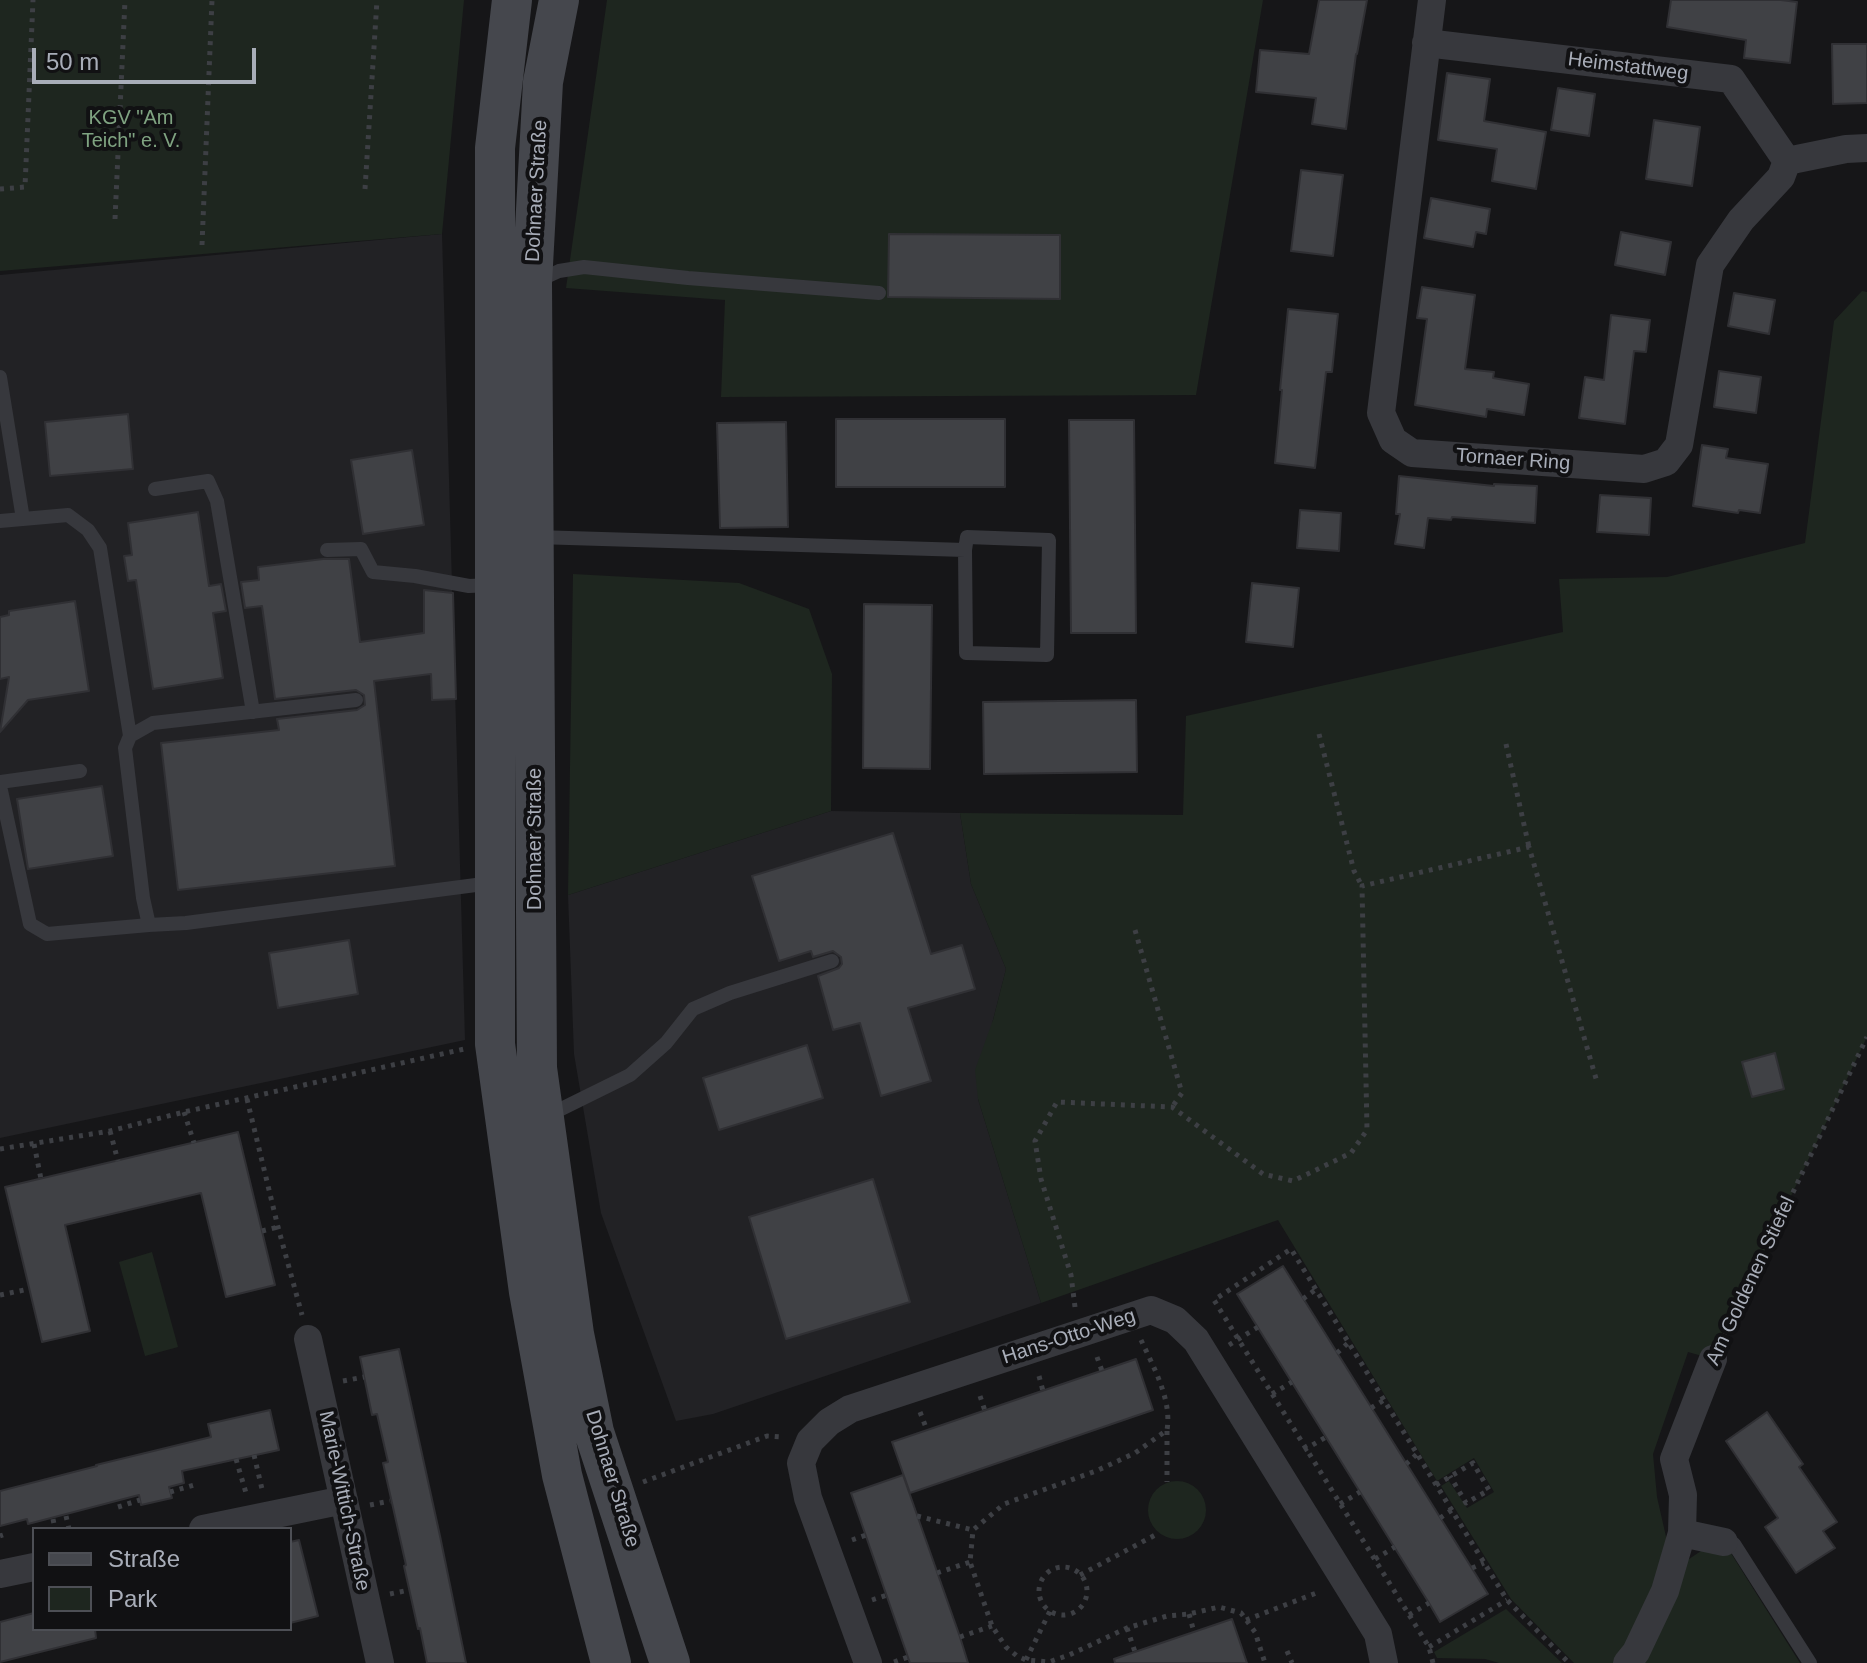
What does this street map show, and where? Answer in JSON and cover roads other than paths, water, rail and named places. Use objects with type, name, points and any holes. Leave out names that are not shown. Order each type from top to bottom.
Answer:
[{"type":"main road","name":"Dohnaer Straße","points":[[512,0],[495,148],[495,1044],[529,1292],[562,1475],[611,1663]]},
{"type":"main road","name":"Dohnaer Straße","points":[[559,0],[543,82],[532,283],[537,1068],[574,1334],[594,1432],[670,1663]]},
{"type":"street","name":"Tornaer Ring","points":[[1432,0],[1381,413],[1393,440],[1412,453],[1644,469],[1666,462],[1679,445],[1710,265],[1741,220],[1781,177],[1787,161]]},
{"type":"street","name":"Heimstattweg","points":[[1426,43],[1731,79],[1787,161]]},
{"type":"street","points":[[1787,161],[1867,148]]},
{"type":"street","name":"Hans-Otto-Weg","points":[[868,1663],[808,1498],[801,1463],[810,1441],[829,1422],[850,1409],[1151,1310],[1175,1320],[1196,1340],[1378,1634],[1384,1663]]},
{"type":"street","name":"Marie-Wittich-Straße","points":[[308,1339],[356,1503],[380,1663]]},
{"type":"street","name":"Am Goldenen Stiefel","points":[[1627,1663],[1636,1652],[1665,1591],[1682,1533],[1683,1495],[1674,1459],[1713,1359]]},
{"type":"street","points":[[215,1527],[356,1503]]},
{"type":"street","points":[[1682,1533],[1724,1542]]},
{"type":"street","points":[[0,1574],[32,1567]]},
{"type":"lane","points":[[532,283],[559,271],[584,267],[879,293]]},
{"type":"lane","points":[[0,377],[23,519]]},
{"type":"lane","points":[[155,489],[208,481],[217,501],[253,712]]},
{"type":"lane","points":[[0,521],[68,515],[88,530],[100,548],[130,736],[125,748],[149,925]]},
{"type":"lane","points":[[534,537],[965,550]]},
{"type":"lane","points":[[967,537],[1049,540],[1047,655],[966,653],[965,550],[967,537]]},
{"type":"lane","points":[[327,550],[361,549],[373,572],[469,586],[495,585]]},
{"type":"lane","points":[[130,736],[153,723],[356,700]]},
{"type":"lane","points":[[80,771],[0,784],[30,924],[47,934],[186,923],[495,882]]},
{"type":"lane","points":[[543,1118],[630,1075],[666,1043],[693,1009],[730,993],[832,961]]},
{"type":"lane","points":[[1724,1542],[1734,1544],[1810,1663]]},
{"type":"park label","name":"KGV \"Am Teich\" e. V.","points":[[131,130]]}]
